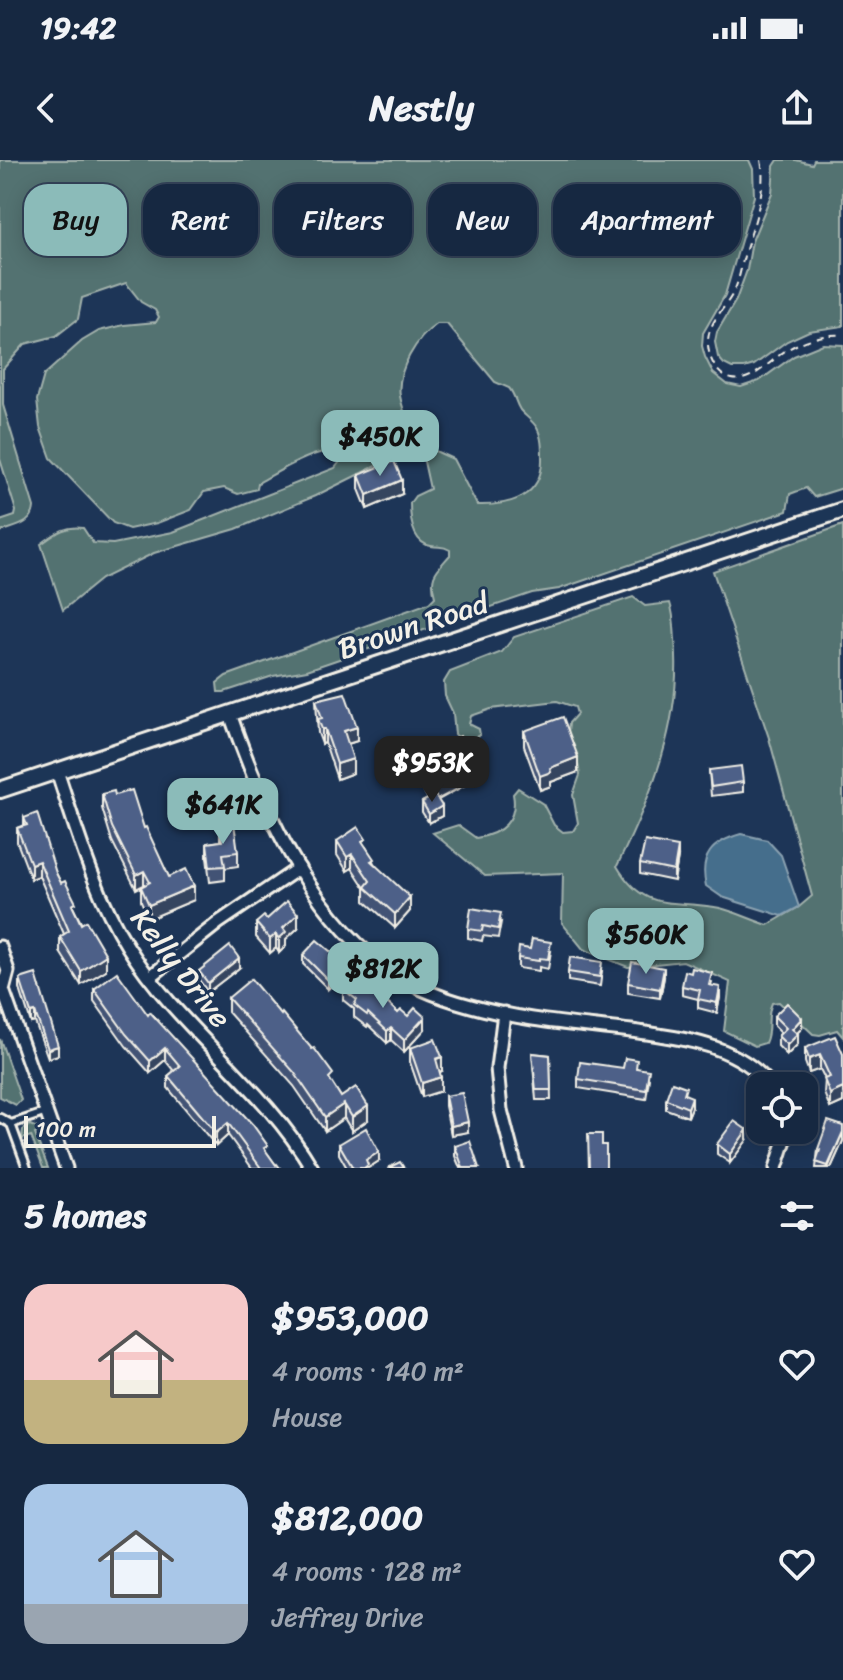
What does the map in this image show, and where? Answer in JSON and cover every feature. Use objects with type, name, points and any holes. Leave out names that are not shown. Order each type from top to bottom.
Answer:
[{"type":"street","name":"Brown Road","points":[[0,790],[843,510]]},
{"type":"street","points":[[230,714],[251,774],[299,868],[343,929],[384,967],[427,991],[470,1006],[699,1041],[749,1064],[757,1072]]},
{"type":"street","name":"Kelly Drive","points":[[57,771],[103,903],[128,948],[150,977],[279,1119],[312,1168]]},
{"type":"street","points":[[150,977],[218,923],[299,868]]},
{"type":"street","points":[[0,947],[8,971],[2,990],[66,1168]]},
{"type":"street","points":[[504,1013],[497,1068],[501,1110],[516,1168]]},
{"type":"street","points":[[776,1168],[784,1144]]},
{"type":"lane","points":[[11,1124],[47,1112]]},
{"type":"lane","points":[[0,1118],[11,1124],[27,1168]]},
{"type":"path","points":[[761,160],[762,195],[734,291],[712,325],[708,337],[712,361],[719,372],[732,379],[745,377],[761,370],[787,350],[811,339],[843,335]]},
{"type":"green space","points":[[0,160],[749,160],[753,169],[754,196],[741,240],[741,184],[553,184],[553,256],[736,256],[725,295],[703,333],[702,346],[713,373],[727,384],[741,387],[759,381],[794,356],[823,344],[843,345],[843,488],[814,497],[806,488],[790,494],[787,511],[559,589],[532,593],[307,670],[273,676],[224,692],[218,692],[217,683],[226,676],[429,603],[435,597],[435,574],[450,555],[450,550],[425,544],[413,529],[410,503],[415,496],[430,489],[423,457],[433,450],[453,459],[477,505],[512,501],[530,490],[541,471],[539,431],[520,410],[509,388],[495,382],[447,324],[437,324],[415,346],[401,376],[400,396],[416,446],[315,496],[236,529],[154,553],[101,579],[63,610],[41,544],[56,534],[65,529],[83,528],[93,543],[113,544],[173,532],[335,468],[342,459],[342,452],[322,452],[299,461],[258,483],[257,489],[238,494],[224,488],[204,492],[191,510],[157,523],[129,529],[113,523],[51,458],[40,427],[37,400],[44,375],[82,341],[99,331],[156,322],[159,317],[155,310],[141,302],[126,283],[82,298],[78,319],[56,336],[25,344],[3,369],[3,405],[34,507],[27,521],[0,532],[0,521],[15,516],[16,511],[0,459]]},
{"type":"green space","points":[[778,160],[812,164],[814,160],[843,160],[843,326],[809,331],[787,341],[754,365],[732,368],[718,357],[717,332],[736,300],[747,270],[752,241],[772,193],[774,166]]},
{"type":"green space","points":[[843,525],[843,1037],[837,1030],[813,1034],[779,1002],[772,1003],[765,1043],[755,1046],[724,1031],[730,982],[683,961],[628,967],[583,949],[562,923],[563,873],[485,876],[433,833],[458,825],[476,838],[493,833],[510,818],[513,794],[518,788],[543,804],[554,825],[563,832],[573,831],[578,823],[573,795],[580,775],[568,734],[569,723],[577,714],[575,707],[557,701],[491,709],[471,716],[469,724],[479,729],[480,735],[462,742],[455,734],[444,682],[450,672],[502,652],[514,637],[633,597],[645,606],[670,603],[676,670],[669,728],[642,813],[617,866],[639,892],[650,898],[720,908],[768,925],[812,896],[769,738],[713,571]]},
{"type":"green space","points":[[0,1039],[21,1100],[16,1105],[0,1097]]},
{"type":"green space","points":[[30,1125],[42,1130],[35,1134],[48,1168],[43,1168],[31,1136],[22,1139],[23,1130]]},
{"type":"water","points":[[741,834],[767,840],[781,855],[799,907],[782,916],[722,897],[706,886],[704,866],[710,852],[722,841]]},
{"type":"building","points":[[394,461],[402,480],[367,495],[359,475]]},
{"type":"building","points":[[345,693],[357,727],[344,731],[353,759],[337,764],[325,729],[322,729],[318,719],[322,718],[316,700]]},
{"type":"building","points":[[563,717],[578,757],[550,768],[551,772],[540,776],[524,731]]},
{"type":"building","points":[[460,736],[473,760],[467,764],[469,769],[431,789],[415,760]]},
{"type":"building","points":[[741,766],[743,782],[711,787],[709,770]]},
{"type":"building","points":[[132,790],[144,828],[169,877],[186,869],[194,886],[149,905],[141,887],[150,882],[144,871],[136,875],[112,827],[102,794],[114,791],[115,795]]},
{"type":"building","points":[[435,795],[442,806],[429,814],[422,802]]},
{"type":"building","points":[[37,813],[56,873],[61,883],[65,881],[76,903],[72,905],[81,924],[86,921],[106,955],[81,971],[60,937],[69,931],[39,861],[31,864],[17,828],[27,825],[24,818]]},
{"type":"building","points":[[234,823],[238,852],[223,854],[225,866],[210,867],[207,843],[222,841],[220,824]]},
{"type":"building","points":[[358,827],[366,839],[362,841],[374,859],[371,861],[410,897],[395,914],[365,887],[370,881],[352,854],[347,857],[337,841]]},
{"type":"building","points":[[645,841],[678,847],[674,871],[640,864]]},
{"type":"building","points":[[287,901],[298,914],[283,928],[286,932],[279,939],[276,934],[270,939],[256,923],[264,916],[267,919]]},
{"type":"building","points":[[471,908],[501,913],[498,929],[483,926],[482,931],[468,929]]},
{"type":"building","points":[[532,939],[551,942],[548,959],[518,958],[519,947],[530,949]]},
{"type":"building","points":[[317,940],[344,963],[328,980],[303,955]]},
{"type":"building","points":[[230,946],[239,958],[208,983],[199,971]]},
{"type":"building","points":[[570,957],[602,962],[600,977],[568,972]]},
{"type":"building","points":[[632,962],[664,968],[660,989],[628,983]]},
{"type":"building","points":[[692,968],[712,973],[709,985],[720,987],[717,1003],[698,999],[700,990],[682,986],[685,971],[691,973]]},
{"type":"building","points":[[117,972],[148,1015],[150,1012],[253,1125],[268,1146],[264,1148],[280,1168],[261,1168],[228,1123],[216,1133],[168,1076],[180,1066],[165,1048],[150,1061],[126,1034],[94,989]]},
{"type":"building","points":[[36,974],[58,1046],[48,1049],[35,1012],[31,1013],[20,979]]},
{"type":"building","points":[[251,979],[314,1048],[333,1074],[329,1078],[341,1097],[356,1087],[368,1106],[352,1117],[344,1104],[325,1117],[294,1072],[228,998]]},
{"type":"building","points":[[351,979],[365,990],[371,983],[398,1013],[401,1010],[408,1016],[415,1008],[425,1017],[404,1040],[354,1005],[357,1000],[343,989]]},
{"type":"building","points":[[787,1003],[802,1018],[792,1029],[798,1034],[787,1045],[778,1036],[786,1028],[774,1016]]},
{"type":"building","points":[[835,1036],[843,1054],[843,1088],[830,1094],[824,1079],[830,1077],[820,1055],[809,1059],[805,1048]]},
{"type":"building","points":[[435,1039],[442,1057],[436,1059],[441,1077],[422,1083],[410,1048]]},
{"type":"building","points":[[532,1053],[550,1055],[551,1090],[536,1090]]},
{"type":"building","points":[[625,1058],[637,1060],[636,1068],[649,1070],[646,1090],[578,1079],[580,1062],[623,1068]]},
{"type":"building","points":[[672,1082],[686,1087],[684,1094],[692,1097],[688,1108],[666,1099]]},
{"type":"building","points":[[462,1093],[468,1122],[451,1126],[445,1096]]},
{"type":"building","points":[[734,1121],[746,1129],[730,1154],[717,1144]]},
{"type":"building","points":[[828,1121],[843,1126],[843,1132],[828,1166],[816,1162]]},
{"type":"building","points":[[366,1128],[379,1152],[366,1160],[368,1165],[364,1168],[353,1168],[339,1144]]},
{"type":"building","points":[[588,1134],[602,1134],[602,1145],[606,1145],[606,1168],[589,1168]]},
{"type":"building","points":[[470,1141],[479,1168],[463,1168],[455,1146]]},
{"type":"building","points":[[400,1162],[404,1168],[388,1168]]}]
